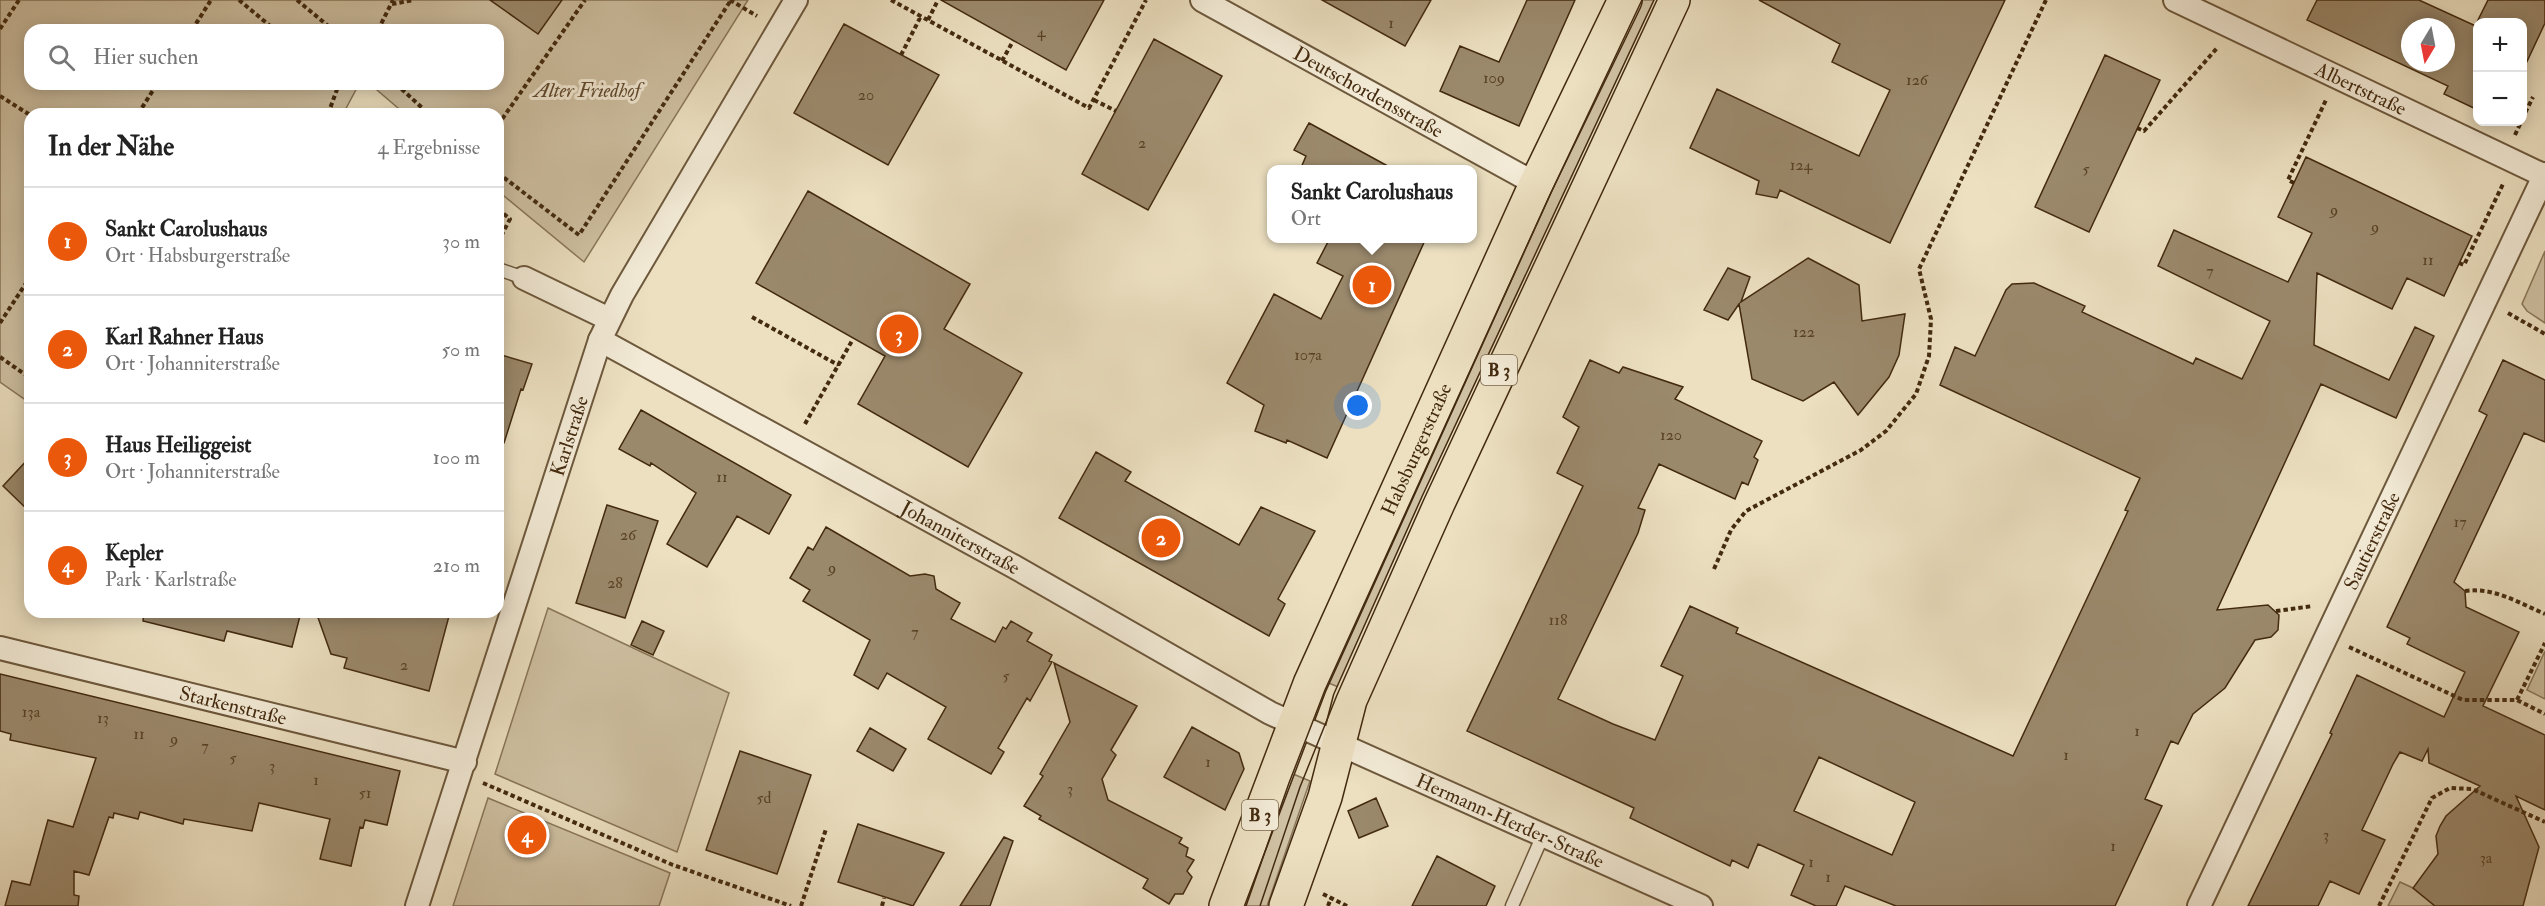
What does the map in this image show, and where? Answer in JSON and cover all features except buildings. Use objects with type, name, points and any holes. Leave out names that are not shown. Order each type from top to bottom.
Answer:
[{"type":"main road","name":"Habsburgerstraße","points":[[1226,906],[1318,735],[1536,184],[1625,0]]},
{"type":"main road","name":"Habsburgerstraße","points":[[1286,906],[1325,796],[1318,735],[1350,700],[1419,544],[1673,0]]},
{"type":"street","name":"Karlstraße","points":[[417,906],[604,330],[796,0]]},
{"type":"street","name":"Deutschordensstraße","points":[[1202,0],[1536,184]]},
{"type":"street","name":"Albertstraße","points":[[2175,0],[2545,175]]},
{"type":"street","name":"Sautierstraße","points":[[2199,906],[2545,175]]},
{"type":"street","name":"Johanniterstraße","points":[[524,278],[792,447],[1013,566],[1270,714],[1318,735]]},
{"type":"street","name":"Starkenstraße","points":[[0,648],[463,768]]},
{"type":"street","name":"Hermann-Herder-Straße","points":[[1318,735],[1701,906]]},
{"type":"lane","name":"Johanniterstraße","points":[[504,271],[524,278]]},
{"type":"lane","points":[[1512,906],[1544,835]]},
{"type":"path","points":[[0,29],[20,0]]},
{"type":"path","points":[[196,24],[211,0]]},
{"type":"path","points":[[239,0],[268,24]]},
{"type":"path","points":[[297,0],[326,24]]},
{"type":"path","points":[[381,24],[392,2],[414,0]]},
{"type":"path","points":[[504,116],[585,0]]},
{"type":"path","points":[[504,178],[579,235],[731,0]]},
{"type":"path","points":[[891,0],[1089,108],[1146,0]]},
{"type":"path","points":[[928,20],[938,0]]},
{"type":"path","points":[[1714,569],[1731,530],[1746,511],[1861,450],[1886,431],[1916,394],[1929,356],[1931,319],[1919,269],[2046,0]]},
{"type":"path","points":[[901,55],[921,16]]},
{"type":"path","points":[[2137,128],[2144,131],[2234,29]]},
{"type":"path","points":[[1002,61],[1013,41]]},
{"type":"path","points":[[2294,183],[2288,180],[2336,78]]},
{"type":"path","points":[[142,108],[153,90]]},
{"type":"path","points":[[330,108],[337,90]]},
{"type":"path","points":[[403,90],[422,108]]},
{"type":"path","points":[[0,96],[24,111]]},
{"type":"path","points":[[2527,110],[2533,97]]},
{"type":"path","points":[[1094,100],[1116,111]]},
{"type":"path","points":[[2459,263],[2464,265],[2491,209]]},
{"type":"path","points":[[504,214],[510,219],[504,230]]},
{"type":"path","points":[[0,322],[24,286]]},
{"type":"path","points":[[2486,302],[2545,334]]},
{"type":"path","points":[[752,317],[838,365]]},
{"type":"path","points":[[792,447],[853,339]]},
{"type":"path","points":[[0,357],[24,374]]},
{"type":"path","points":[[2465,591],[2480,589],[2495,592],[2545,614]]},
{"type":"path","points":[[2327,637],[2463,699],[2517,700],[2545,714]]},
{"type":"path","points":[[2517,700],[2545,643]]},
{"type":"path","points":[[463,768],[673,865],[791,906]]},
{"type":"path","points":[[2379,906],[2432,798],[2450,788],[2472,789],[2545,822]]},
{"type":"path","points":[[801,906],[826,829]]},
{"type":"path","points":[[882,906],[884,898]]},
{"type":"path","points":[[1328,906],[1331,898]]},
{"type":"green space","name":"Alter Friedhof","points":[[0,0],[748,0],[584,262],[504,196],[504,108],[398,108],[377,90],[504,90],[504,24],[24,24],[24,90],[356,90],[346,108],[24,108],[24,399],[0,382]]},
{"type":"green space","points":[[1635,0],[1665,0],[1346,690],[1321,680]]},
{"type":"green space","points":[[2545,251],[2545,323],[2527,311],[2522,304]]},
{"type":"green space","points":[[548,608],[729,693],[677,852],[495,774]]},
{"type":"green space","points":[[2545,651],[2545,699],[2527,690]]},
{"type":"green space","points":[[1286,771],[1310,781],[1267,906],[1237,906]]},
{"type":"green space","points":[[488,798],[670,873],[659,906],[453,906]]},
{"type":"green space","points":[[2400,882],[2413,888],[2435,906],[2388,906]]},
{"type":"tram line","points":[[1246,906],[1289,783],[1325,690],[1549,197],[1642,0]]},
{"type":"tram line","points":[[1260,906],[1300,787],[1337,695],[1424,499],[1657,0]]},
{"type":"place","name":"Sankt Carolushaus","points":[[1372,285]]},
{"type":"place","name":"Haus Heiliggeist","points":[[899,334]]},
{"type":"place","name":"Karl Rahner Haus","points":[[1161,538]]},
{"type":"place","name":"Kepler","points":[[527,835]]}]
